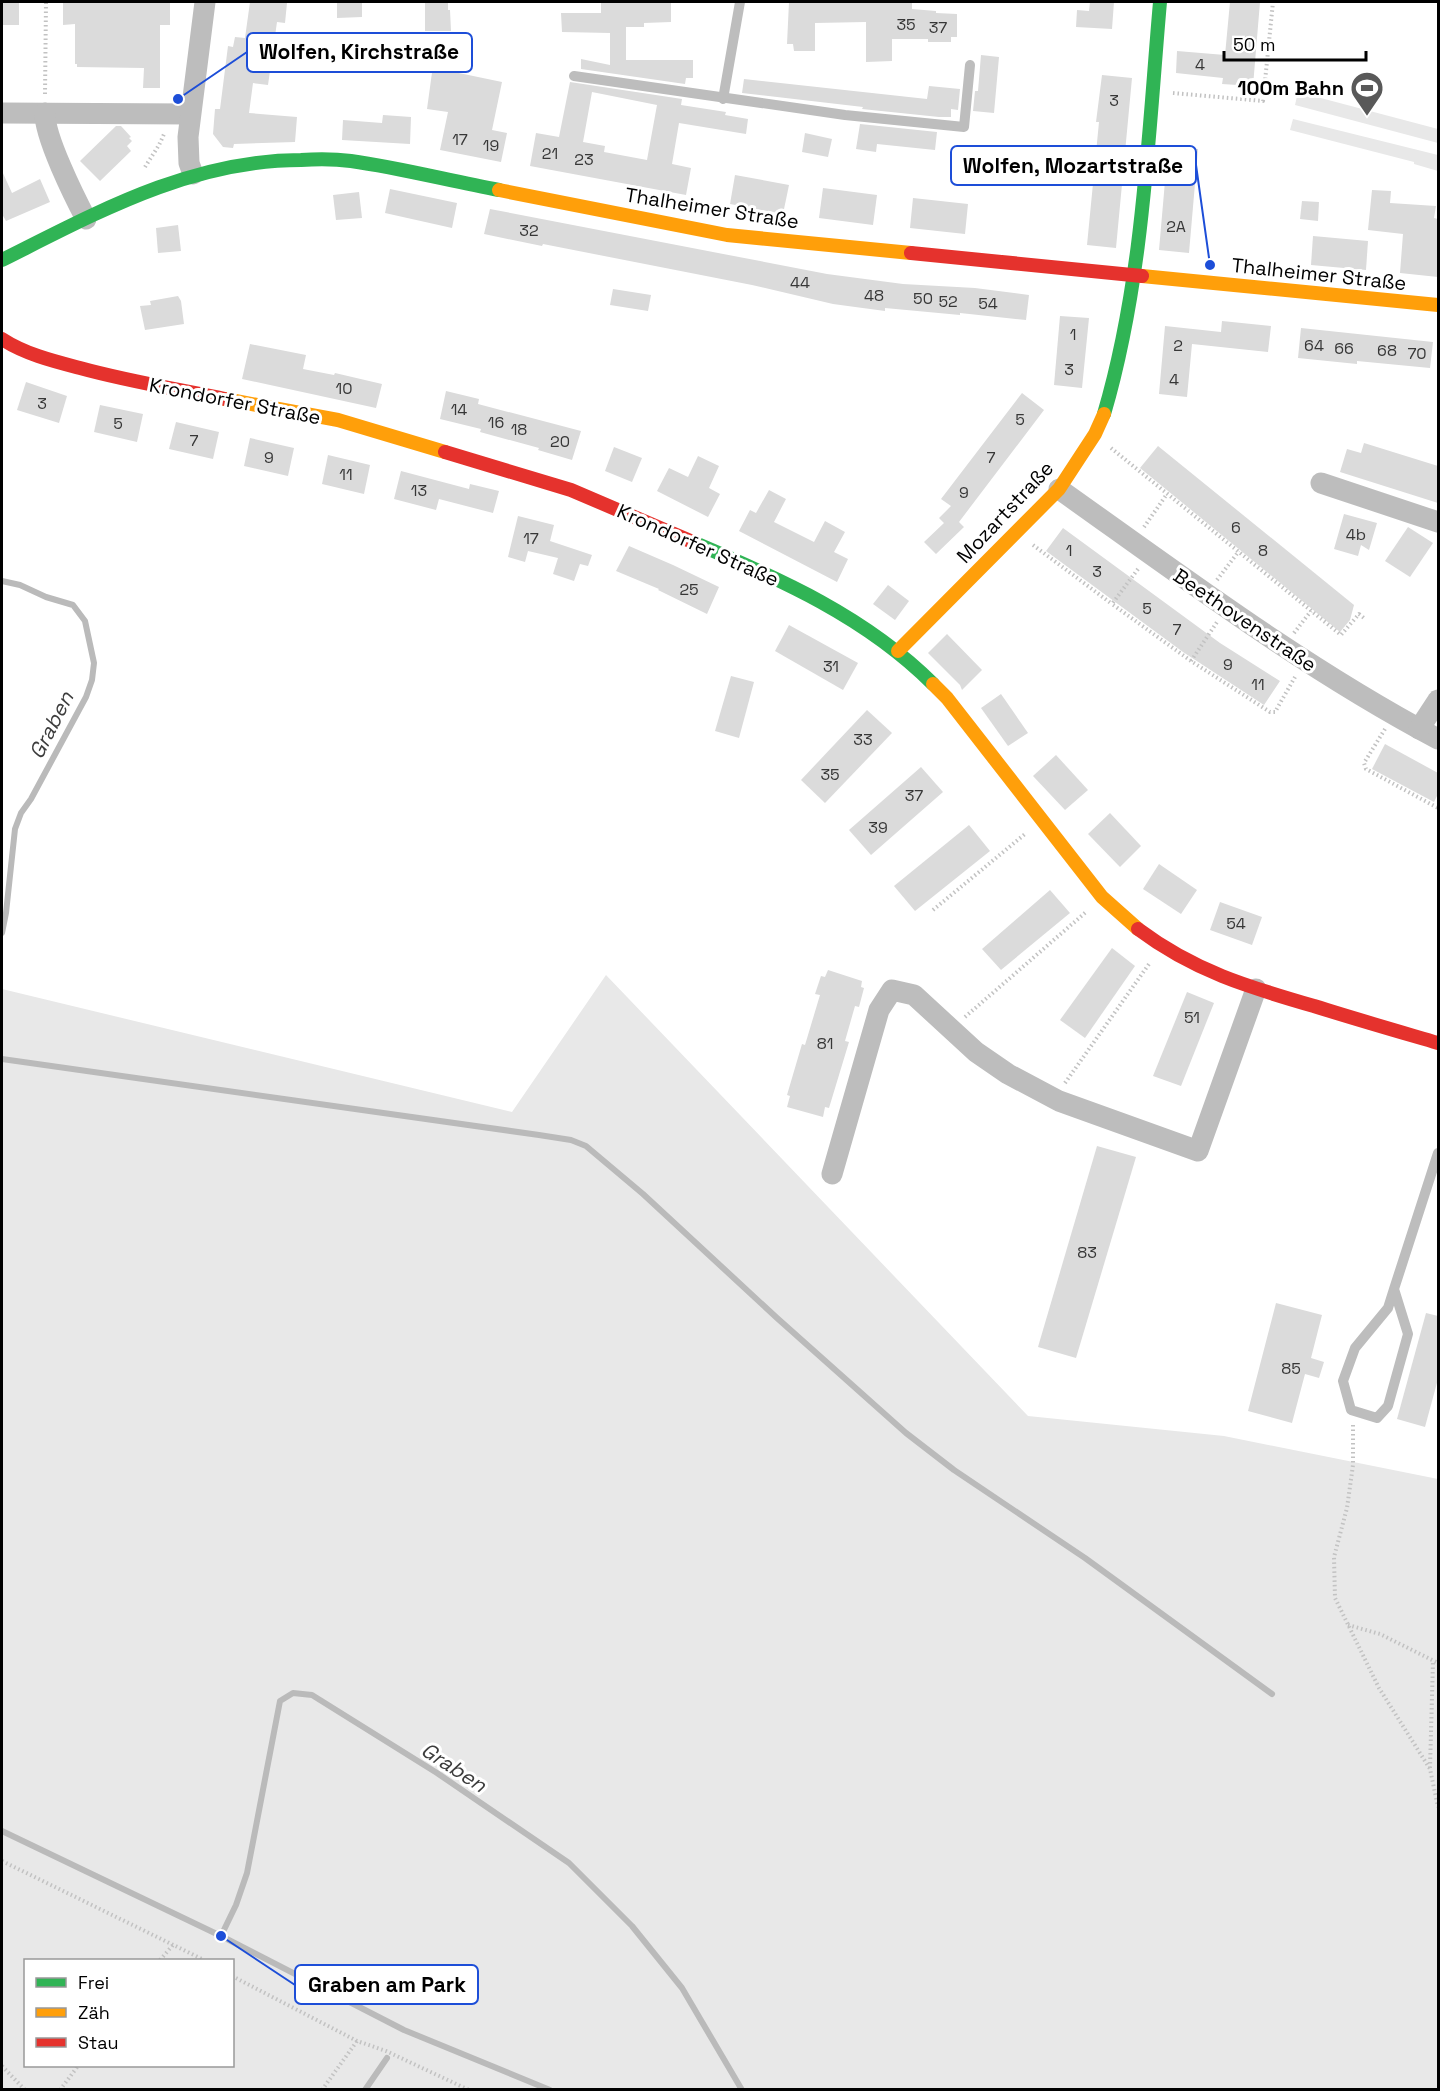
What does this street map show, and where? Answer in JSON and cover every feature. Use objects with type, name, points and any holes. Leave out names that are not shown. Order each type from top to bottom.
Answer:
[{"type":"street","points":[[194,174],[188,150],[189,122],[205,2]]},
{"type":"street","name":"Mozartstraße","points":[[898,651],[1059,489],[1095,434],[1104,415],[1115,378],[1135,276],[1160,2]]},
{"type":"street","points":[[2,113],[45,113],[189,122]]},
{"type":"street","points":[[45,113],[44,122],[52,144],[86,219]]},
{"type":"street","name":"Thalheimer Straße","points":[[2,260],[139,195],[194,174],[254,163],[321,159],[350,161],[727,234],[1438,305]]},
{"type":"street","name":"Krondorfer Straße","points":[[2,339],[13,346],[56,362],[121,379],[338,420],[571,490],[754,568],[833,608],[898,651],[932,682],[1102,897],[1161,946],[1205,970],[1256,989],[1438,1043]]},
{"type":"street","points":[[1321,483],[1438,522]]},
{"type":"street","name":"Beethovenstraße","points":[[1059,489],[1206,595],[1304,661],[1438,739]]},
{"type":"street","points":[[1419,729],[1438,700]]},
{"type":"street","points":[[832,1174],[879,1010],[892,990],[914,995],[976,1052],[1008,1074],[1054,1098],[1198,1151],[1256,989]]},
{"type":"lane","points":[[723,99],[740,2]]},
{"type":"lane","points":[[574,76],[845,116],[964,128],[970,65]]},
{"type":"lane","points":[[1394,1289],[1408,1335],[1388,1406],[1377,1419],[1351,1410],[1343,1381],[1355,1348],[1388,1308],[1394,1289],[1438,1153]]},
{"type":"path","points":[[45,113],[46,2]]},
{"type":"path","points":[[1152,91],[1263,102],[1273,2]]},
{"type":"path","points":[[139,195],[138,174],[149,162],[166,130],[189,122]]},
{"type":"path","points":[[1095,434],[1341,635],[1359,614],[1364,618]]},
{"type":"path","points":[[1112,604],[1167,494]]},
{"type":"path","points":[[1016,532],[1191,661],[1270,712],[1275,712],[1304,661]]},
{"type":"path","points":[[1206,595],[1239,551]]},
{"type":"path","points":[[1191,661],[1226,608]]},
{"type":"path","points":[[1394,714],[1364,764],[1366,769],[1438,808]]},
{"type":"path","points":[[933,910],[1042,820]]},
{"type":"path","points":[[950,1029],[1088,910]]},
{"type":"path","points":[[1054,1098],[1150,962]]},
{"type":"path","points":[[1351,1410],[1353,1465],[1347,1508],[1334,1557],[1335,1598],[1379,1688],[1430,1769]]},
{"type":"path","points":[[1348,1624],[1380,1634],[1438,1663]]},
{"type":"path","points":[[1433,1660],[1430,1769],[1438,1807]]},
{"type":"path","points":[[2,1861],[202,1959]]},
{"type":"path","points":[[161,1959],[173,1944]]},
{"type":"path","points":[[234,1977],[357,2041],[386,2051],[469,2090]]},
{"type":"path","points":[[322,2090],[357,2041]]},
{"type":"path","points":[[2,2067],[25,2090]]},
{"type":"path","points":[[60,2090],[77,2067]]},
{"type":"shaded area","name":"100m Bahn","points":[[1298,92],[1438,129],[1438,143],[1295,105]]},
{"type":"shaded area","points":[[1293,119],[1438,155],[1438,171],[1414,164],[1414,162],[1290,130]]},
{"type":"shaded area","points":[[606,975],[1028,1416],[1224,1436],[1438,1479],[1438,2089],[2,2089],[2,989],[512,1112]]},
{"type":"building","points":[[2,2],[19,2],[19,25],[2,25]]},
{"type":"building","points":[[63,2],[170,2],[170,25],[160,25],[160,88],[143,88],[144,68],[77,67],[75,64],[75,24],[63,25]]},
{"type":"building","points":[[250,2],[287,3],[285,23],[277,22],[268,85],[253,83],[249,113],[297,117],[295,142],[234,144],[233,148],[223,147],[213,134],[215,109],[220,109],[228,46],[233,47],[235,37],[245,38]]},
{"type":"building","points":[[337,2],[362,2],[362,17],[337,18]]},
{"type":"building","points":[[425,2],[448,2],[451,31],[425,31]]},
{"type":"building","points":[[601,2],[671,2],[671,22],[644,23],[644,27],[626,27],[626,60],[693,60],[693,78],[686,78],[685,84],[581,69],[581,59],[610,65],[610,33],[562,32],[561,13],[601,13]]},
{"type":"building","points":[[789,2],[912,2],[912,9],[957,14],[957,37],[951,37],[951,42],[928,42],[928,39],[892,39],[892,61],[866,62],[866,22],[815,23],[815,51],[794,51],[793,44],[787,44]]},
{"type":"building","points":[[1090,2],[1114,2],[1112,29],[1076,27],[1077,10],[1089,11]]},
{"type":"building","points":[[1230,2],[1260,2],[1253,86],[1222,84],[1223,78],[1176,73],[1177,51],[1225,55]]},
{"type":"building","points":[[981,55],[999,57],[994,113],[973,111],[975,91],[978,91]]},
{"type":"building","points":[[434,58],[455,61],[454,72],[502,82],[492,130],[507,133],[501,162],[440,150],[448,112],[427,109]]},
{"type":"building","points":[[1102,75],[1132,78],[1116,248],[1087,245],[1099,122],[1096,122]]},
{"type":"building","points":[[744,79],[927,99],[929,86],[960,89],[958,110],[951,109],[951,117],[939,117],[742,93]]},
{"type":"building","points":[[570,82],[682,99],[681,105],[726,112],[725,115],[748,119],[746,134],[679,123],[672,164],[691,168],[686,195],[530,166],[536,133],[559,137]],"holes":[[[592,92],[657,105],[647,160],[604,152],[605,146],[583,142]]]},
{"type":"building","points":[[383,115],[411,117],[410,144],[342,140],[343,120],[382,123]]},
{"type":"building","points":[[860,124],[937,132],[935,150],[877,144],[876,152],[856,149]]},
{"type":"building","points":[[116,126],[121,126],[131,137],[129,138],[132,141],[127,146],[131,151],[100,181],[80,161]]},
{"type":"building","points":[[805,133],[832,139],[828,157],[802,152]]},
{"type":"building","points":[[1168,147],[1198,149],[1189,253],[1159,250]]},
{"type":"building","points":[[2,171],[12,193],[40,179],[50,202],[6,221],[2,214]]},
{"type":"building","points":[[735,175],[789,185],[783,214],[730,204]]},
{"type":"building","points":[[823,188],[877,195],[873,225],[819,218]]},
{"type":"building","points":[[390,189],[457,203],[452,228],[385,213]]},
{"type":"building","points":[[1372,190],[1391,191],[1390,203],[1436,206],[1434,218],[1438,219],[1438,277],[1400,273],[1403,234],[1368,230]]},
{"type":"building","points":[[359,192],[362,218],[336,220],[333,195]]},
{"type":"building","points":[[913,198],[968,204],[965,234],[910,228]]},
{"type":"building","points":[[1302,201],[1319,202],[1318,221],[1300,219]]},
{"type":"building","points":[[490,209],[827,274],[903,284],[975,288],[1029,295],[1026,320],[885,308],[885,311],[833,304],[752,285],[484,234]]},
{"type":"building","points":[[178,225],[181,251],[158,253],[156,228]]},
{"type":"building","points":[[1313,236],[1368,241],[1366,270],[1311,265]]},
{"type":"building","points":[[613,289],[651,295],[648,311],[610,305]]},
{"type":"building","points":[[178,296],[181,301],[184,324],[145,330],[140,306],[151,305],[150,301]]},
{"type":"building","points":[[1060,316],[1089,318],[1082,388],[1054,385]]},
{"type":"building","points":[[1222,321],[1271,326],[1268,352],[1192,344],[1187,397],[1159,394],[1165,326],[1221,332]]},
{"type":"building","points":[[1301,328],[1433,342],[1430,368],[1298,358]]},
{"type":"building","points":[[250,344],[306,355],[303,369],[334,375],[335,373],[382,384],[376,408],[242,379]]},
{"type":"building","points":[[26,382],[67,396],[59,423],[17,410]]},
{"type":"building","points":[[446,391],[479,399],[478,404],[581,431],[572,460],[538,450],[539,448],[480,432],[481,429],[440,419]]},
{"type":"building","points":[[1022,393],[1044,410],[959,522],[964,527],[936,554],[924,542],[944,523],[939,518],[951,506],[941,499]]},
{"type":"building","points":[[100,405],[143,414],[137,442],[94,432]]},
{"type":"building","points":[[176,422],[219,432],[213,459],[169,449]]},
{"type":"building","points":[[250,438],[294,448],[288,476],[244,466]]},
{"type":"building","points":[[1364,443],[1438,466],[1438,503],[1340,472],[1347,449],[1361,453]]},
{"type":"building","points":[[1158,446],[1354,605],[1350,620],[1340,632],[1140,468]]},
{"type":"building","points":[[614,447],[642,458],[632,482],[605,471]]},
{"type":"building","points":[[328,455],[370,465],[364,494],[322,484]]},
{"type":"building","points":[[698,456],[719,466],[709,488],[720,494],[708,517],[657,491],[669,468],[688,477]]},
{"type":"building","points":[[401,471],[469,489],[470,484],[499,491],[493,513],[439,499],[436,510],[394,499]]},
{"type":"building","points":[[769,490],[786,499],[774,522],[814,542],[825,521],[845,532],[834,552],[848,559],[837,582],[739,531],[750,510],[756,513]]},
{"type":"building","points":[[1344,514],[1377,523],[1369,550],[1361,545],[1358,556],[1334,549]]},
{"type":"building","points":[[518,516],[554,525],[550,541],[592,555],[588,566],[580,564],[574,581],[553,574],[558,558],[528,551],[525,562],[508,557]]},
{"type":"building","points":[[1408,527],[1433,543],[1410,577],[1385,561]]},
{"type":"building","points":[[1063,528],[1220,643],[1280,681],[1264,705],[1183,652],[1046,551]]},
{"type":"building","points":[[629,546],[719,587],[707,614],[659,589],[616,571]]},
{"type":"building","points":[[888,585],[909,601],[895,620],[873,604]]},
{"type":"building","points":[[789,625],[858,663],[843,690],[775,651]]},
{"type":"building","points":[[947,634],[982,670],[962,690],[960,685],[928,653]]},
{"type":"building","points":[[731,676],[754,682],[739,738],[715,731]]},
{"type":"building","points":[[1001,694],[1028,733],[1008,746],[981,708]]},
{"type":"building","points":[[867,710],[892,733],[825,803],[801,780]]},
{"type":"building","points":[[1385,744],[1438,773],[1438,794],[1434,802],[1372,769]]},
{"type":"building","points":[[1056,755],[1088,790],[1065,810],[1033,776]]},
{"type":"building","points":[[921,767],[943,792],[871,855],[849,830]]},
{"type":"building","points":[[1110,813],[1141,846],[1120,867],[1088,834]]},
{"type":"building","points":[[969,825],[990,851],[915,911],[894,886]]},
{"type":"building","points":[[1159,864],[1197,890],[1181,914],[1143,889]]},
{"type":"building","points":[[1050,890],[1070,913],[1001,970],[982,949]]},
{"type":"building","points":[[1220,902],[1262,917],[1252,945],[1210,930]]},
{"type":"building","points":[[1112,948],[1135,966],[1085,1038],[1060,1020]]},
{"type":"building","points":[[828,970],[862,981],[861,987],[864,988],[859,1007],[855,1006],[845,1041],[849,1042],[829,1108],[825,1107],[823,1117],[787,1107],[790,1096],[787,1095],[820,995],[815,994],[821,976],[825,977]]},
{"type":"building","points":[[1187,992],[1214,1003],[1181,1086],[1153,1076]]},
{"type":"building","points":[[1097,1146],[1136,1157],[1076,1358],[1038,1347]]},
{"type":"building","points":[[1276,1303],[1322,1315],[1311,1358],[1324,1362],[1319,1378],[1305,1374],[1292,1423],[1248,1411]]},
{"type":"building","points":[[1426,1313],[1438,1316],[1438,1379],[1425,1427],[1397,1419]]},
{"type":"waterway","name":"Graben","points":[[2,581],[20,585],[46,597],[73,605],[85,621],[94,663],[92,680],[86,697],[31,799],[21,813],[15,829],[2,933]]},
{"type":"waterway","points":[[2,1059],[539,1135],[571,1140],[586,1146],[643,1194],[906,1433],[954,1470],[1085,1558],[1272,1694]]},
{"type":"waterway","name":"Graben","points":[[221,1936],[236,1905],[247,1873],[280,1701],[293,1693],[312,1695],[437,1773],[569,1863],[632,1926],[682,1988],[742,2090]]},
{"type":"waterway","points":[[2,1831],[221,1936],[404,2030],[550,2090]]},
{"type":"waterway","points":[[365,2090],[387,2058]]},
{"type":"traffic: fast","points":[[1104,414],[1128,313],[1136,261],[1160,2]]},
{"type":"traffic: fast","points":[[2,260],[74,224],[146,192],[221,169],[261,162],[320,159],[351,161],[499,190]]},
{"type":"traffic: fast","points":[[695,543],[790,586],[851,619],[907,660],[933,684]]},
{"type":"traffic: slow","points":[[499,190],[727,235],[911,253]]},
{"type":"traffic: slow","points":[[1142,276],[1438,305]]},
{"type":"traffic: slow","points":[[225,399],[338,420],[445,452]]},
{"type":"traffic: slow","points":[[898,651],[1059,489],[1095,434],[1104,414]]},
{"type":"traffic: slow","points":[[933,684],[947,698],[1102,897],[1138,929]]},
{"type":"traffic: jam","points":[[911,253],[1142,276]]},
{"type":"traffic: jam","points":[[2,339],[30,353],[60,363],[225,399]]},
{"type":"traffic: jam","points":[[445,452],[571,490],[695,543]]},
{"type":"traffic: jam","points":[[1138,929],[1180,956],[1222,976],[1267,992],[1438,1043]]},
{"type":"place","name":"Wolfen, Kirchstraße","points":[[178,99]]},
{"type":"place","name":"100m Bahn","points":[[1367,117]]},
{"type":"place","name":"Wolfen, Mozartstraße","points":[[1210,265]]},
{"type":"place","name":"Graben am Park","points":[[221,1936]]}]
